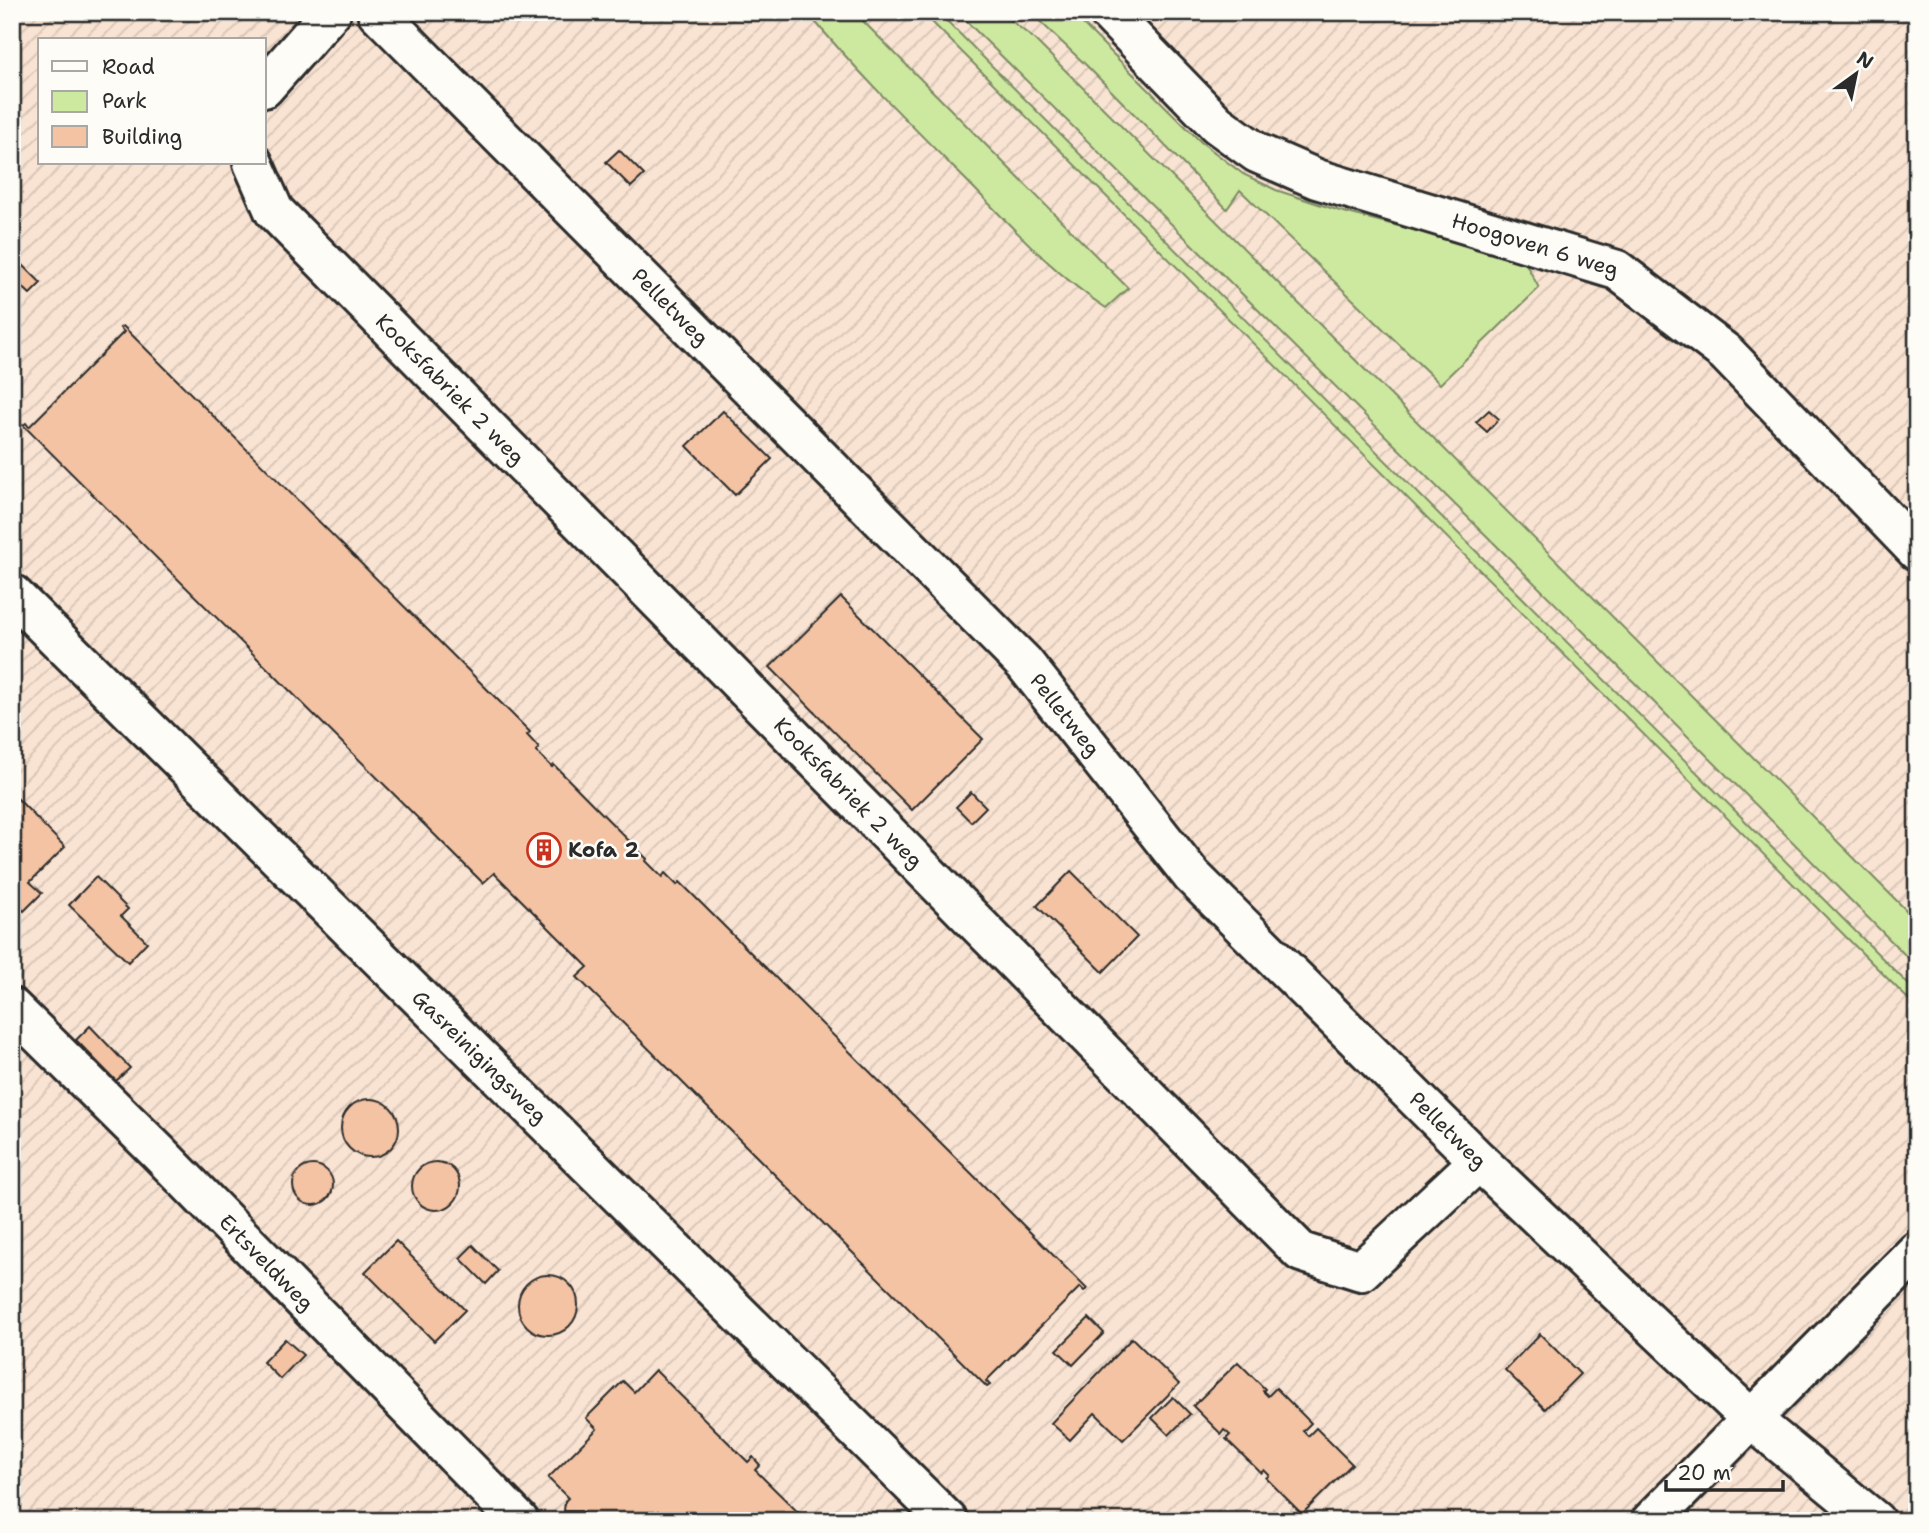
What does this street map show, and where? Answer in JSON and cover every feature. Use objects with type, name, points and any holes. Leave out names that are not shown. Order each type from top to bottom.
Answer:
[{"type":"lane","points":[[266,86],[331,12]]},
{"type":"lane","name":"Pelletweg","points":[[377,12],[1024,663],[1192,876],[1479,1161],[1751,1419],[1875,1521]]},
{"type":"lane","name":"Hoogoven 6 weg","points":[[1108,12],[1217,124],[1257,153],[1317,180],[1617,270],[1726,353],[1917,551]]},
{"type":"lane","name":"Kooksfabriek 2 weg","points":[[253,164],[274,212],[1301,1252],[1361,1270],[1479,1161]]},
{"type":"lane","name":"Gasreinigingsweg","points":[[12,594],[948,1521]]},
{"type":"lane","name":"Ertsveldweg","points":[[12,1008],[159,1153],[519,1521]]},
{"type":"lane","points":[[1651,1521],[1917,1251]]},
{"type":"shaded area","points":[[12,12],[1917,12],[1917,1521],[12,1521]]},
{"type":"green space","points":[[807,12],[854,12],[1128,288],[1106,308],[1051,265],[906,120]]},
{"type":"green space","points":[[922,12],[938,12],[1917,993],[1917,1008]]},
{"type":"green space","points":[[957,12],[1000,12],[1033,38],[1917,921],[1917,967],[1603,651]]},
{"type":"green space","points":[[1030,12],[1071,12],[1201,142],[1243,174],[1276,190],[1340,211],[1523,258],[1539,288],[1440,384],[1240,190],[1227,209],[1087,66]]},
{"type":"building","points":[[619,150],[644,175],[631,187],[606,162]]},
{"type":"building","points":[[22,264],[41,283],[30,294],[12,277],[12,273]]},
{"type":"building","name":"Kofa 2","points":[[123,326],[530,732],[527,735],[539,748],[536,751],[552,767],[554,765],[662,877],[665,873],[677,885],[680,882],[1087,1289],[1084,1291],[1080,1287],[986,1381],[990,1385],[987,1387],[577,977],[588,967],[494,873],[483,883],[23,425],[26,423],[29,427],[124,332],[120,328]]},
{"type":"building","points":[[1489,410],[1499,419],[1487,432],[1476,422]]},
{"type":"building","points":[[723,411],[772,459],[735,495],[687,446]]},
{"type":"building","points":[[841,597],[983,739],[912,810],[770,667]]},
{"type":"building","points":[[971,792],[986,807],[971,822],[956,807]]},
{"type":"building","points":[[12,793],[65,847],[30,882],[42,893],[24,911],[12,900]]},
{"type":"building","points":[[1071,871],[1137,937],[1103,972],[1037,906]]},
{"type":"building","points":[[96,877],[128,909],[121,916],[147,942],[128,962],[69,905]]},
{"type":"building","points":[[90,1026],[130,1068],[116,1081],[76,1040]]},
{"type":"building","points":[[364,1099],[376,1099],[391,1107],[399,1122],[399,1134],[391,1149],[376,1157],[364,1157],[349,1149],[341,1134],[341,1122],[349,1107]]},
{"type":"building","points":[[436,1162],[453,1169],[460,1186],[453,1203],[436,1210],[419,1203],[412,1186],[419,1169]]},
{"type":"building","points":[[313,1165],[321,1166],[327,1171],[332,1177],[332,1193],[327,1199],[321,1204],[313,1205],[305,1204],[299,1199],[294,1193],[293,1185],[294,1177],[299,1171],[305,1166]]},
{"type":"building","points":[[396,1241],[465,1310],[434,1341],[365,1272]]},
{"type":"building","points":[[473,1245],[498,1271],[486,1284],[460,1258]]},
{"type":"building","points":[[548,1275],[565,1280],[573,1288],[578,1305],[573,1322],[565,1330],[548,1335],[531,1330],[523,1322],[518,1305],[523,1288],[531,1280]]},
{"type":"building","points":[[1089,1318],[1104,1333],[1073,1365],[1057,1350]]},
{"type":"building","points":[[1540,1334],[1580,1374],[1545,1409],[1505,1370]]},
{"type":"building","points":[[1132,1338],[1179,1384],[1123,1440],[1095,1413],[1070,1440],[1051,1423]]},
{"type":"building","points":[[285,1339],[303,1355],[280,1379],[263,1362]]},
{"type":"building","points":[[1238,1362],[1265,1389],[1263,1391],[1268,1396],[1276,1388],[1311,1423],[1303,1431],[1308,1436],[1316,1428],[1352,1464],[1302,1514],[1266,1478],[1269,1475],[1264,1470],[1261,1473],[1226,1439],[1230,1435],[1224,1430],[1221,1434],[1193,1406]]},
{"type":"building","points":[[655,1370],[748,1462],[753,1457],[760,1465],[755,1470],[807,1521],[591,1521],[581,1511],[564,1511],[568,1498],[548,1478],[597,1429],[586,1418],[623,1381],[634,1392]]},
{"type":"building","points":[[1173,1397],[1190,1414],[1169,1435],[1152,1418]]},
{"type":"place","name":"Kofa 2","points":[[544,850]]}]
